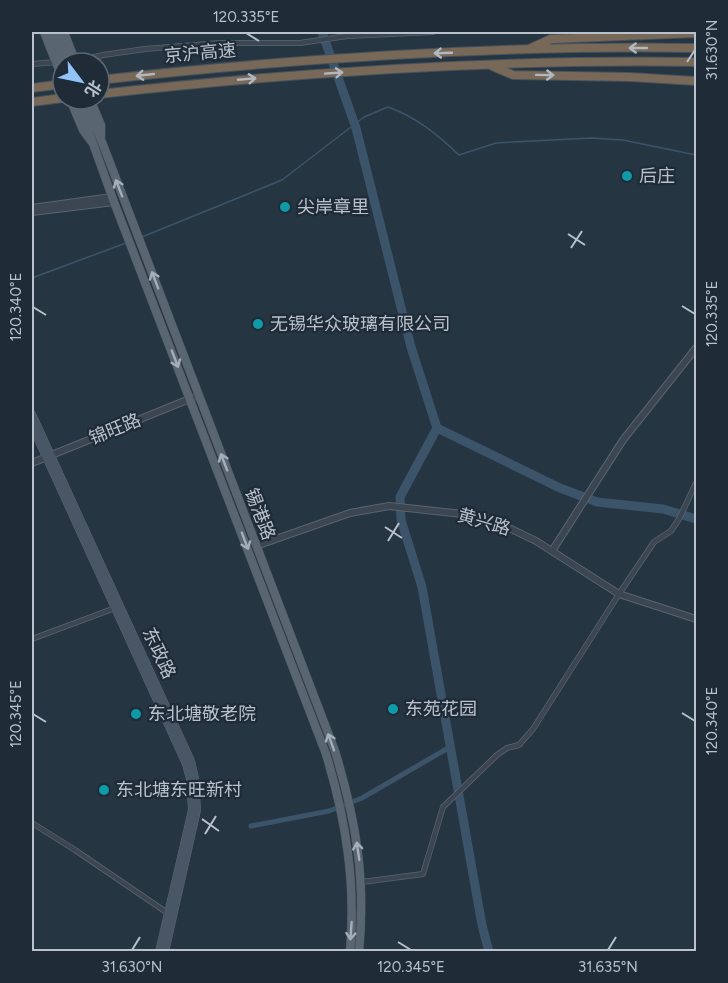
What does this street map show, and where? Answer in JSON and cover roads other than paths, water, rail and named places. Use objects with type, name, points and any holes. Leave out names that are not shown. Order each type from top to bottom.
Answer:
[{"type":"highway","name":"京沪高速","points":[[111,79],[307,60],[526,50],[551,39],[696,33]]},
{"type":"highway","points":[[526,50],[696,48]]},
{"type":"highway","points":[[489,65],[696,62]]},
{"type":"highway","name":"京沪高速","points":[[111,93],[312,74],[489,65],[513,75],[630,77],[696,81]]},
{"type":"highway","points":[[32,88],[51,85]]},
{"type":"highway","points":[[32,102],[51,99]]},
{"type":"main road","points":[[44,32],[56,51]]},
{"type":"main road","points":[[51,32],[59,51]]},
{"type":"main road","points":[[57,32],[61,51]]},
{"type":"main road","points":[[64,32],[71,51]]},
{"type":"main road","points":[[75,111],[83,130],[98,144]]},
{"type":"main road","name":"锡港路","points":[[83,111],[98,144],[113,199],[133,235]]},
{"type":"main road","name":"锡港路","points":[[87,111],[190,398],[318,734],[340,800],[352,881],[350,951]]},
{"type":"main road","points":[[95,111],[101,125],[98,144]]},
{"type":"main road","name":"锡港路","points":[[136,244],[199,395],[331,741],[349,798],[362,882],[359,951]]},
{"type":"main road","name":"东政路","points":[[32,414],[48,456]]},
{"type":"main road","name":"东政路","points":[[32,426],[118,607],[180,747],[190,779],[192,810],[165,951]]},
{"type":"main road","name":"东政路","points":[[159,951],[172,916]]},
{"type":"street","points":[[111,54],[145,49],[314,41],[432,32]]},
{"type":"street","points":[[32,64],[51,63]]},
{"type":"street","points":[[32,210],[113,199]]},
{"type":"street","points":[[552,551],[623,440],[696,348]]},
{"type":"street","name":"锦旺路","points":[[32,463],[199,395]]},
{"type":"street","points":[[362,882],[423,874],[443,807],[497,755],[507,748],[519,746],[534,729],[618,594],[654,542],[671,531],[679,519],[696,483]]},
{"type":"street","name":"黄兴路","points":[[256,546],[350,513],[389,506],[472,515],[499,523],[536,541],[618,594],[696,619]]},
{"type":"street","points":[[32,639],[118,607]]},
{"type":"street","points":[[32,823],[172,916]]},
{"type":"waterway","points":[[322,32],[356,128],[411,347],[437,428],[400,497],[401,520],[422,587],[482,925],[489,952]]},
{"type":"waterway","points":[[142,237],[282,180],[364,117],[388,107],[426,127],[459,155],[496,143],[591,138],[623,140],[696,155]]},
{"type":"waterway","points":[[32,278],[126,243]]},
{"type":"waterway","points":[[437,428],[560,488],[597,502],[663,509],[696,519]]},
{"type":"waterway","points":[[251,826],[329,811],[362,798],[450,747]]},
{"type":"place","name":"后庄","points":[[627,176]]},
{"type":"place","name":"尖岸章里","points":[[285,207]]},
{"type":"place","name":"无锡华众玻璃有限公司","points":[[258,324]]},
{"type":"place","name":"东苑花园","points":[[393,709]]},
{"type":"place","name":"东北塘敬老院","points":[[136,714]]},
{"type":"place","name":"东北塘东旺新村","points":[[104,790]]}]
